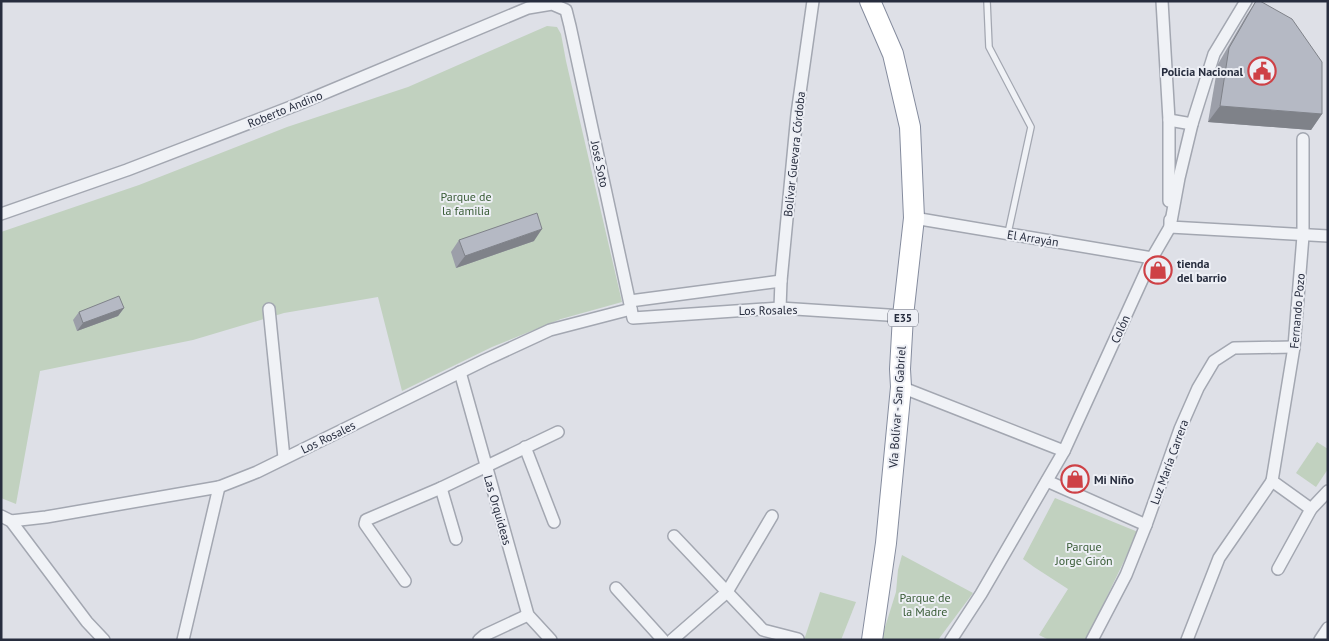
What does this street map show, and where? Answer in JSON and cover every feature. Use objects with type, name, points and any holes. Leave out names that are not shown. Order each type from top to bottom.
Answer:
[{"type":"highway","name":"Vía Bolívar - San Gabriel","points":[[870,1],[893,54],[910,127],[914,218],[903,316],[900,387],[886,543],[872,640]]},
{"type":"street","name":"Bolívar Guevara Córdoba","points":[[780,308],[797,114],[813,1]]},
{"type":"street","points":[[1162,1],[1169,120],[1170,227],[1328,236]]},
{"type":"street","name":"Colón","points":[[951,640],[981,594],[1064,451],[1152,258],[1170,227],[1192,124],[1214,54],[1246,1]]},
{"type":"street","name":"Roberto Andino","points":[[1,214],[127,170],[287,108],[528,8],[552,4],[566,10]]},
{"type":"street","name":"José Soto","points":[[566,10],[631,309]]},
{"type":"street","points":[[1169,120],[1192,124]]},
{"type":"street","name":"Fernando Pozo","points":[[1186,640],[1219,558],[1272,481],[1294,347],[1303,236],[1303,138]]},
{"type":"street","name":"El Arrayán","points":[[914,218],[1152,258]]},
{"type":"street","points":[[631,309],[781,281]]},
{"type":"street","name":"Los Rosales","points":[[6,519],[46,517],[219,487],[258,472],[460,372],[550,330],[631,309],[780,308],[903,316]]},
{"type":"street","points":[[269,309],[284,458]]},
{"type":"street","name":"Luz María Carrera","points":[[1092,640],[1126,575],[1180,429],[1198,388],[1214,361],[1234,348],[1294,347]]},
{"type":"street","name":"Las Orquideas","points":[[460,372],[528,615],[551,640]]},
{"type":"street","points":[[900,387],[1064,451]]},
{"type":"street","points":[[405,581],[365,524],[366,520],[441,488],[558,432]]},
{"type":"street","points":[[525,447],[554,522]]},
{"type":"street","points":[[1047,481],[1146,525]]},
{"type":"street","points":[[1272,481],[1311,509]]},
{"type":"street","points":[[183,640],[219,487]]},
{"type":"street","points":[[441,488],[456,539]]},
{"type":"street","points":[[1278,568],[1311,509],[1328,491]]},
{"type":"street","points":[[672,640],[727,592],[772,516]]},
{"type":"street","points":[[6,519],[87,622],[104,640]]},
{"type":"street","points":[[674,536],[763,630],[798,638]]},
{"type":"street","points":[[616,588],[664,640]]},
{"type":"street","points":[[479,640],[485,634],[528,615]]},
{"type":"street","points":[[1320,640],[1328,628]]},
{"type":"lane","points":[[987,1],[989,47],[1031,127],[1008,234]]},
{"type":"green space","name":"Parque de la familia","points":[[547,26],[557,27],[561,34],[622,302],[561,319],[492,347],[402,391],[378,297],[284,313],[193,340],[40,371],[16,504],[1,498],[1,232],[139,185],[287,127],[408,87]]},
{"type":"green space","points":[[1317,442],[1328,449],[1328,469],[1316,487],[1296,473]]},
{"type":"green space","name":"Parque Jorge Girón","points":[[1055,498],[1138,532],[1086,640],[1049,640],[1039,635],[1068,589],[1023,559]]},
{"type":"green space","name":"Parque de la Madre","points":[[902,555],[973,593],[938,640],[881,640],[896,592],[898,570]]},
{"type":"green space","points":[[820,592],[856,602],[841,640],[804,640]]},
{"type":"building","name":"Policia Nacional","points":[[1256,1],[1260,1],[1292,19],[1322,62],[1322,114],[1220,106],[1229,48]]},
{"type":"building","points":[[537,213],[542,229],[465,256],[459,240]]},
{"type":"building","points":[[119,296],[124,308],[83,323],[79,312]]},
{"type":"place","name":"Policia Nacional","points":[[1262,71]]},
{"type":"place","name":"tienda del barrio","points":[[1158,270]]},
{"type":"place","name":"Mi Niño","points":[[1075,479]]}]
